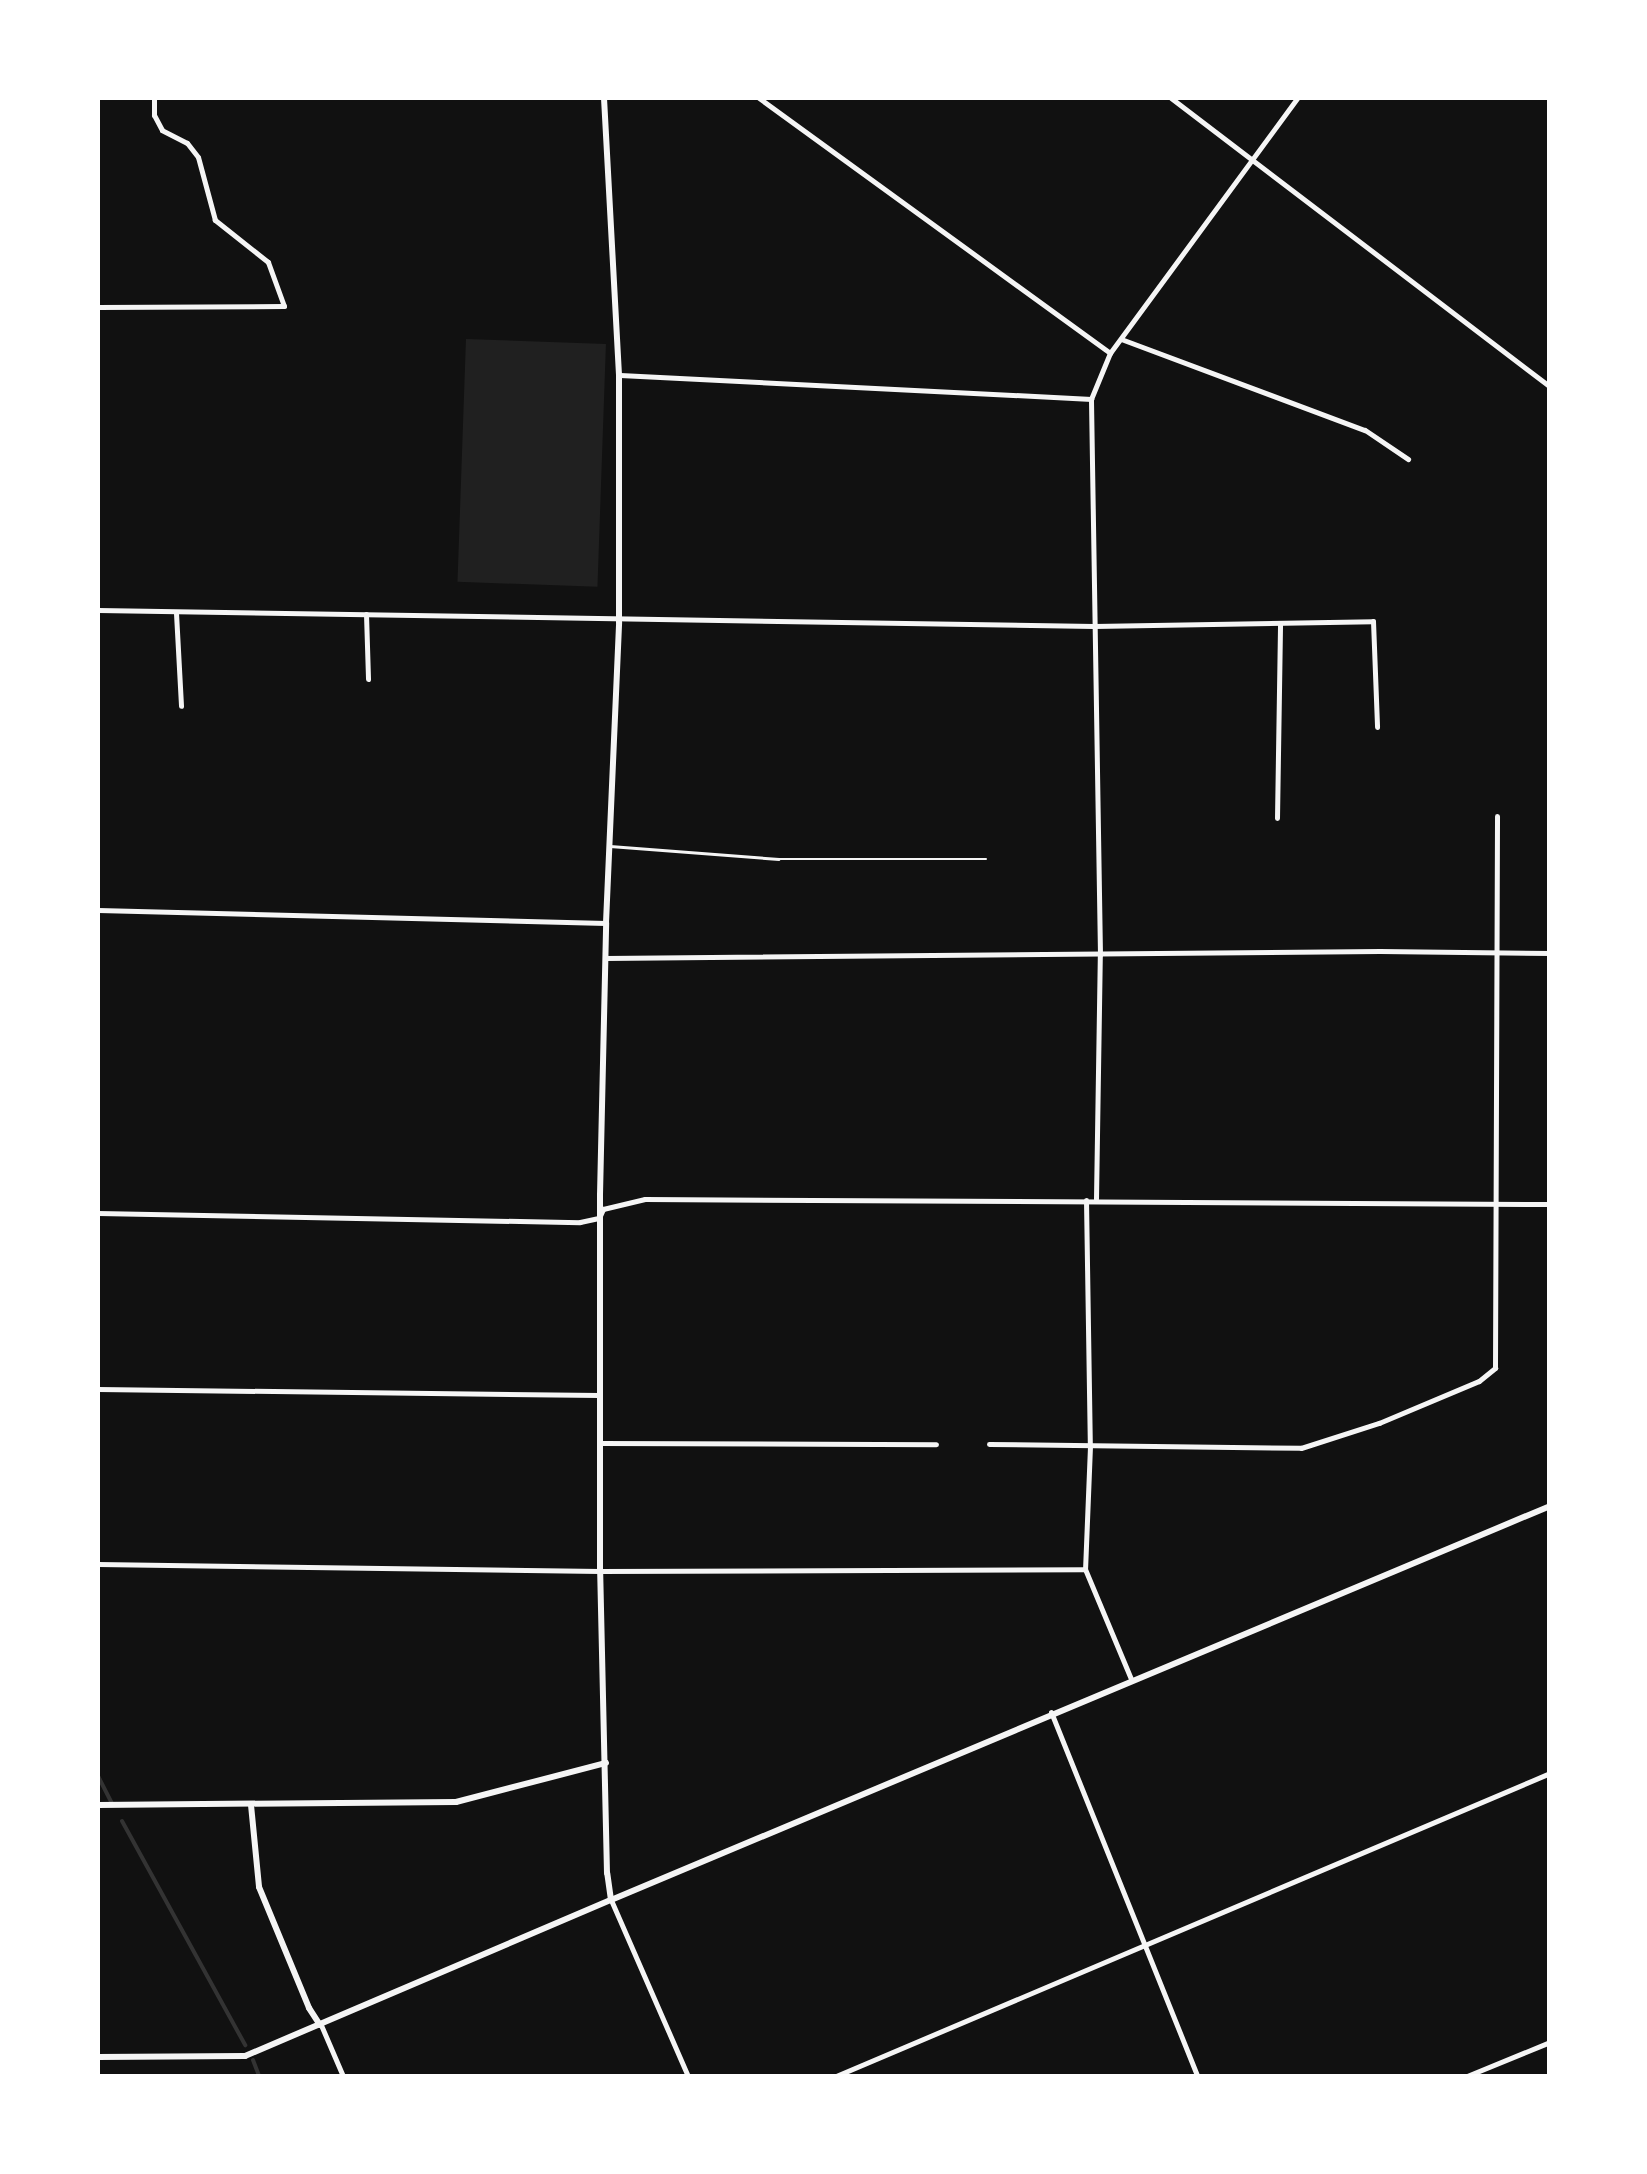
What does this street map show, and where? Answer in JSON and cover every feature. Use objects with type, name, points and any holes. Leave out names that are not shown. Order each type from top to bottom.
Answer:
[{"type":"main road","points":[[604,98],[619,375],[620,622],[605,958],[600,1395],[600,1571],[607,1877],[611,1900]]},
{"type":"main road","points":[[98,2057],[234,2057],[320,2025],[1051,1712],[1550,1506]]},
{"type":"main road","points":[[98,1805],[456,1802],[606,1763]]},
{"type":"main road","points":[[251,1805],[258,1886],[309,2008],[320,2025]]},
{"type":"street","points":[[98,307],[284,306],[268,262],[215,220],[198,156],[187,143],[162,130],[154,115],[154,98]]},
{"type":"street","points":[[760,98],[1110,353]]},
{"type":"street","points":[[1171,98],[1550,388]]},
{"type":"street","points":[[1096,1199],[1100,954],[1091,398],[1110,353],[1297,98]]},
{"type":"street","points":[[1121,339],[1365,430],[1408,459]]},
{"type":"street","points":[[619,375],[1091,398]]},
{"type":"street","points":[[98,610],[620,622],[1094,626],[1374,621],[1377,727]]},
{"type":"street","points":[[176,613],[181,706]]},
{"type":"street","points":[[366,614],[368,679]]},
{"type":"street","points":[[1277,818],[1280,623]]},
{"type":"street","points":[[989,1444],[1301,1448],[1379,1423],[1479,1382],[1495,1368],[1497,816]]},
{"type":"street","points":[[98,910],[606,922]]},
{"type":"street","points":[[605,958],[1550,953]]},
{"type":"street","points":[[98,1213],[587,1222],[599,1218],[602,1209],[645,1198],[1550,1204]]},
{"type":"street","points":[[1086,1200],[1090,1446],[1084,1569],[1132,1679]]},
{"type":"street","points":[[98,1389],[600,1395]]},
{"type":"street","points":[[601,1442],[936,1444]]},
{"type":"street","points":[[98,1564],[600,1571],[1084,1569]]},
{"type":"street","points":[[1051,1712],[1197,2076]]},
{"type":"street","points":[[836,2076],[1550,1773]]},
{"type":"street","points":[[611,1900],[688,2076]]},
{"type":"street","points":[[320,2025],[343,2076]]},
{"type":"street","points":[[1468,2076],[1550,2042]]},
{"type":"lane","points":[[608,846],[779,859],[986,858]]},
{"type":"shaded area","points":[[466,339],[606,344],[597,587],[458,582]]},
{"type":"waterway","points":[[98,1776],[112,1803]]},
{"type":"waterway","points":[[122,1821],[245,2045]]},
{"type":"waterway","points":[[253,2060],[259,2076]]}]
